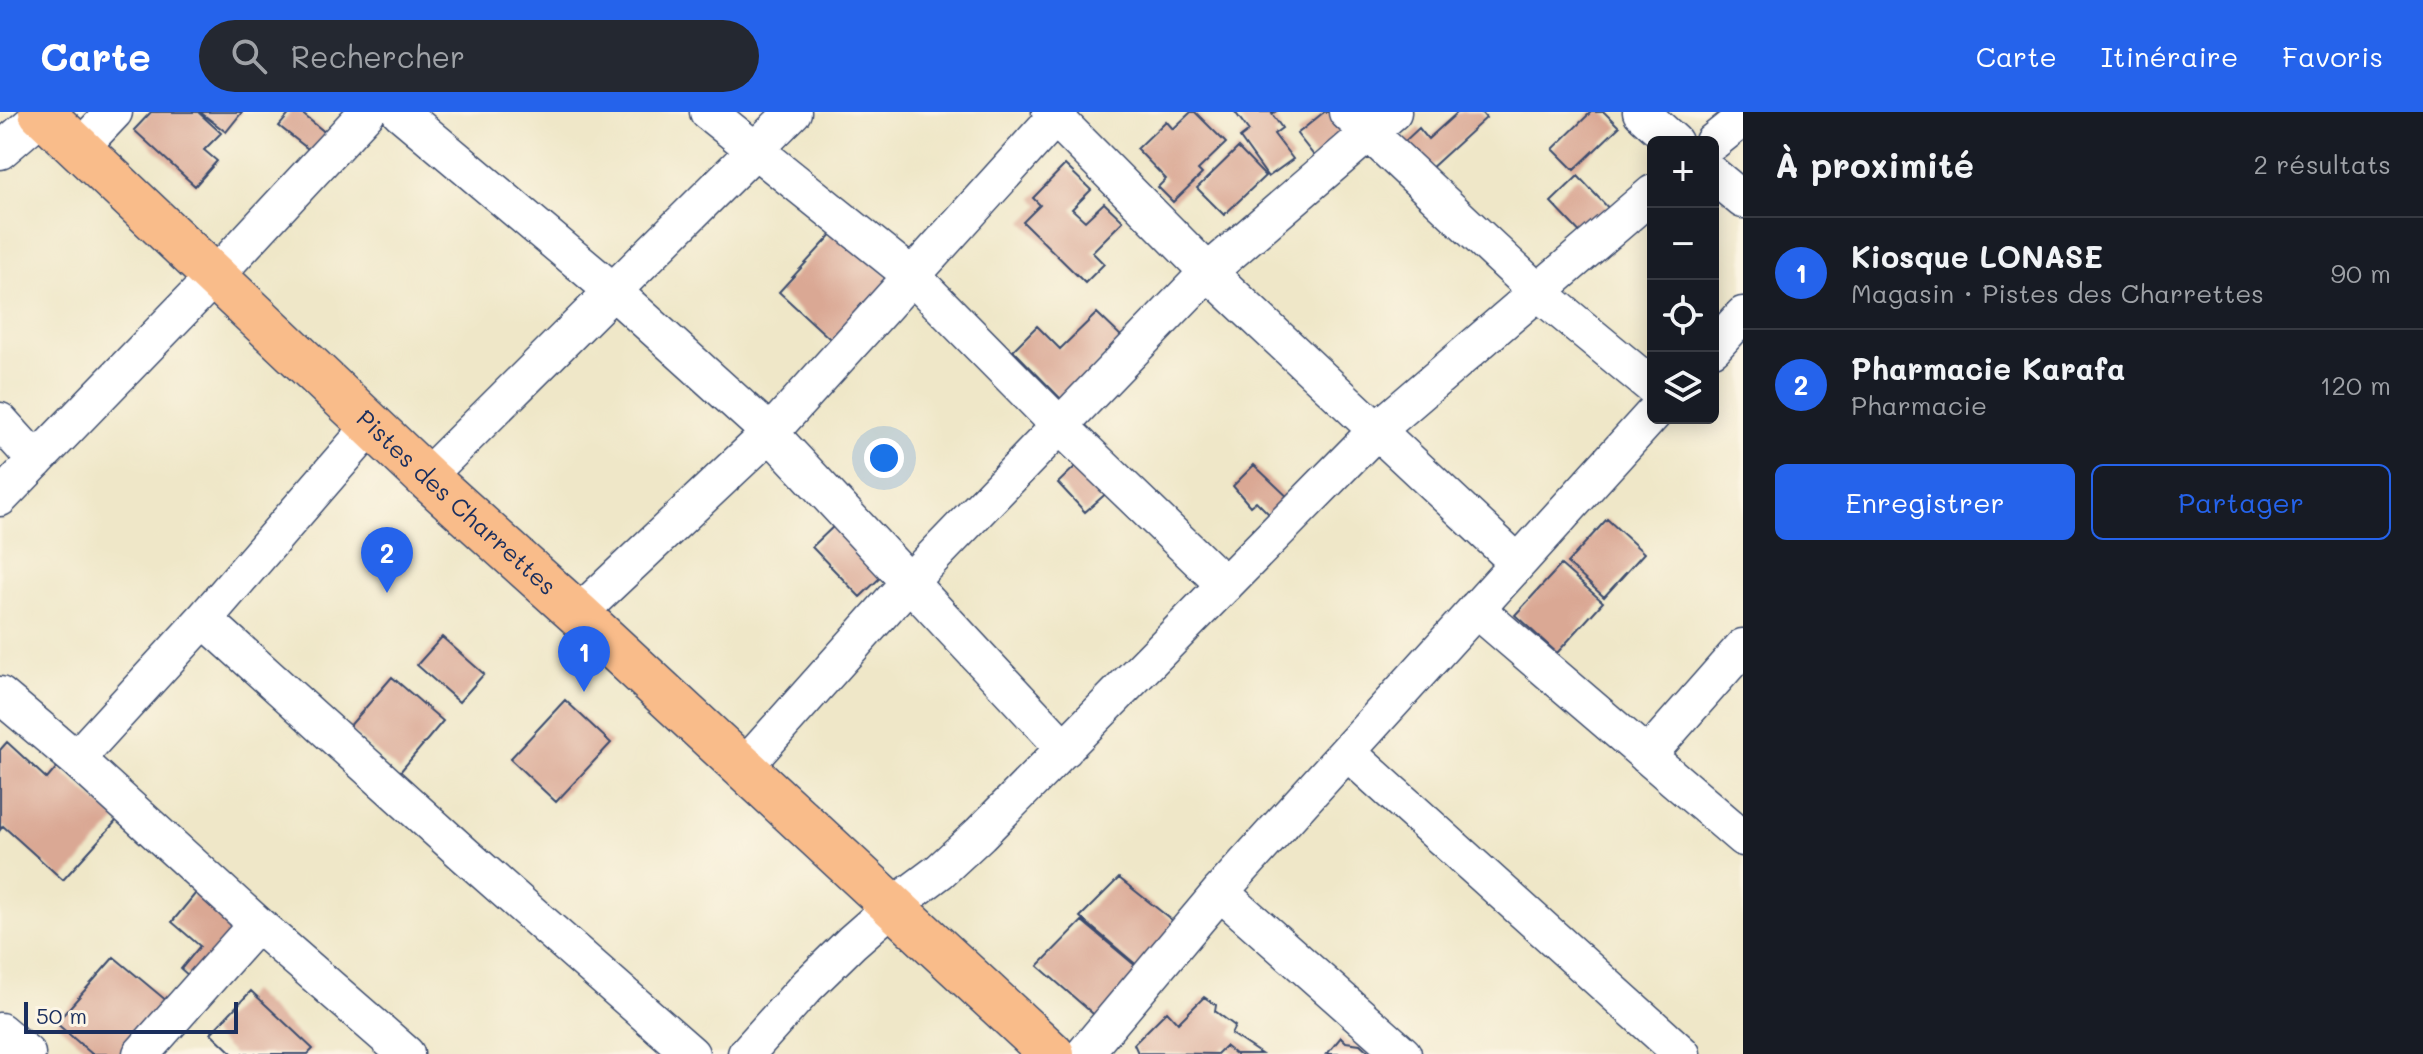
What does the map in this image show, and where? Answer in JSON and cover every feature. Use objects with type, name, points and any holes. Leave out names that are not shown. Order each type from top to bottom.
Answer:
[{"type":"main road","name":"Pistes des Charrettes","points":[[42,113],[371,426],[1053,1052]]},
{"type":"street","points":[[80,148],[114,112]]},
{"type":"street","points":[[0,498],[215,276],[367,112]]},
{"type":"street","points":[[400,112],[614,292],[770,433],[1065,749]]},
{"type":"street","points":[[708,112],[912,276],[1060,426],[1225,585]]},
{"type":"street","points":[[426,477],[793,112]]},
{"type":"street","points":[[1641,112],[1667,136]]},
{"type":"street","points":[[0,151],[42,113]]},
{"type":"street","points":[[578,614],[770,433],[1055,114],[1208,272],[1518,563]]},
{"type":"street","points":[[1719,137],[1743,118]]},
{"type":"street","points":[[744,767],[910,581],[1208,272],[1369,119],[1538,292],[1647,382]]},
{"type":"street","points":[[1719,180],[1743,200]]},
{"type":"street","points":[[746,1054],[806,987],[893,906],[940,871],[1065,749],[1377,430],[1647,198]]},
{"type":"street","points":[[1719,341],[1743,315]]},
{"type":"street","points":[[0,421],[36,461]]},
{"type":"street","points":[[1053,1052],[1220,892],[1647,421]]},
{"type":"street","points":[[76,759],[204,619],[371,426]]},
{"type":"street","points":[[1476,609],[1743,838]]},
{"type":"street","points":[[204,619],[691,1054]]},
{"type":"street","points":[[1647,756],[1743,647]]},
{"type":"street","points":[[0,695],[406,1054]]},
{"type":"street","points":[[1347,752],[1682,1054]]},
{"type":"street","points":[[1220,892],[1403,1054]]},
{"type":"street","points":[[141,1054],[257,924]]},
{"type":"street","points":[[0,1031],[27,1054]]},
{"type":"building","points":[[151,112],[198,112],[221,133],[204,150],[217,161],[195,186],[134,130]]},
{"type":"building","points":[[200,112],[242,112],[226,132]]},
{"type":"building","points":[[291,112],[300,112],[327,134],[312,152],[279,126]]},
{"type":"building","points":[[1191,112],[1195,112],[1226,143],[1198,170],[1202,174],[1173,202],[1158,187],[1166,179],[1137,149],[1166,121],[1173,129]]},
{"type":"building","points":[[1235,112],[1275,112],[1272,114],[1282,128],[1274,134],[1293,159],[1268,177],[1240,138],[1249,131]]},
{"type":"building","points":[[1324,112],[1333,112],[1357,140],[1323,167],[1297,134]]},
{"type":"building","points":[[1458,112],[1481,112],[1486,118],[1429,170],[1404,142],[1419,128],[1428,139]]},
{"type":"building","points":[[1591,112],[1604,112],[1619,127],[1574,170],[1553,149]]},
{"type":"building","points":[[1238,148],[1265,176],[1224,215],[1197,188]]},
{"type":"building","points":[[1065,165],[1091,190],[1072,209],[1085,221],[1104,203],[1123,221],[1092,252],[1104,264],[1085,283],[1023,222],[1040,205],[1033,198]]},
{"type":"building","points":[[1578,176],[1615,215],[1588,241],[1551,202]]},
{"type":"building","points":[[836,230],[897,285],[840,348],[779,292]]},
{"type":"building","points":[[1097,313],[1124,339],[1062,400],[1013,350],[1037,326],[1060,349]]},
{"type":"building","points":[[1081,461],[1109,491],[1085,512],[1058,483]]},
{"type":"building","points":[[1254,465],[1293,502],[1275,520],[1256,501],[1250,506],[1233,486]]},
{"type":"building","points":[[1607,519],[1644,553],[1604,597],[1567,563]]},
{"type":"building","points":[[836,524],[885,573],[860,597],[812,547]]},
{"type":"building","points":[[1561,565],[1603,602],[1557,653],[1515,615]]},
{"type":"building","points":[[442,637],[484,674],[459,702],[417,665]]},
{"type":"building","points":[[392,677],[443,721],[400,772],[348,728]]},
{"type":"building","points":[[565,700],[611,743],[556,802],[510,759]]},
{"type":"building","points":[[7,742],[47,779],[57,767],[117,820],[63,880],[3,826],[0,830],[0,750]]},
{"type":"building","points":[[1119,878],[1187,932],[1146,973],[1080,917]]},
{"type":"building","points":[[200,888],[246,928],[198,984],[181,969],[200,946],[172,922]]},
{"type":"building","points":[[1082,921],[1149,977],[1107,1026],[1038,966]]},
{"type":"building","points":[[114,957],[173,1006],[132,1054],[92,1054],[56,1023]]},
{"type":"building","points":[[251,991],[313,1049],[308,1054],[233,1054],[211,1033]]},
{"type":"building","points":[[1204,997],[1216,1005],[1215,1011],[1235,1026],[1231,1034],[1261,1054],[1235,1054],[1225,1046],[1217,1054],[1138,1053],[1134,1044],[1167,1011],[1178,1023]]},
{"type":"building","points":[[1341,1037],[1346,1042],[1360,1044],[1371,1054],[1327,1054]]},
{"type":"place","name":"Pharmacie Karafa","points":[[387,593]]},
{"type":"place","name":"Kiosque LONASE","points":[[584,692]]}]
